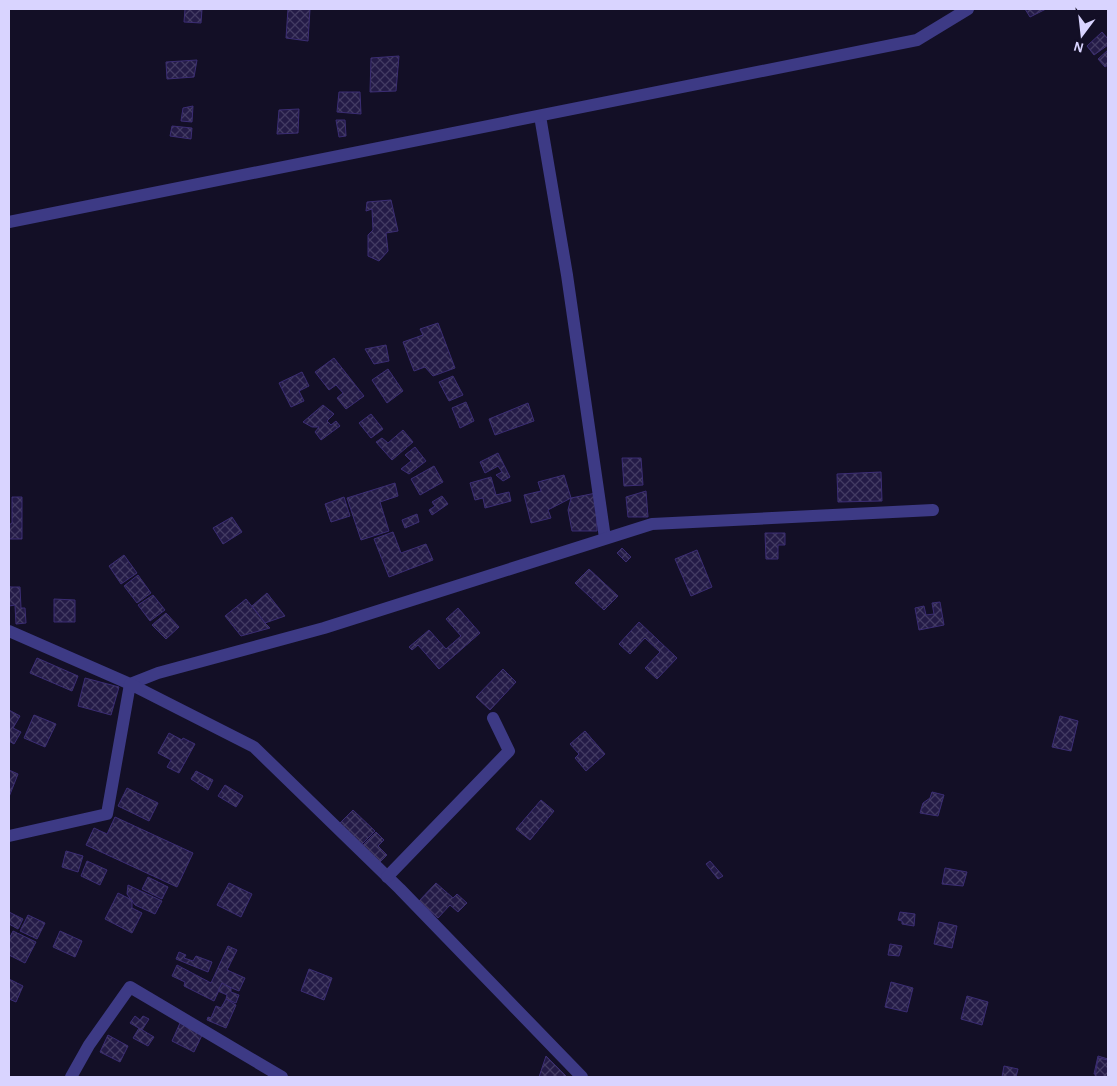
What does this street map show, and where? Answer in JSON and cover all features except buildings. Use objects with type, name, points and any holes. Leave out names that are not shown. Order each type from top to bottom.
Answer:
[{"type":"street","points":[[9,222],[917,40],[968,9]]},
{"type":"street","points":[[540,116],[567,275],[605,538]]},
{"type":"street","points":[[130,684],[158,673],[324,628],[652,524],[933,510]]},
{"type":"street","points":[[9,631],[130,684],[254,747],[387,877],[582,1077]]},
{"type":"street","points":[[9,836],[107,814],[130,684]]},
{"type":"street","points":[[387,877],[509,751],[493,718]]},
{"type":"street","points":[[70,1077],[130,987],[282,1077]]}]
